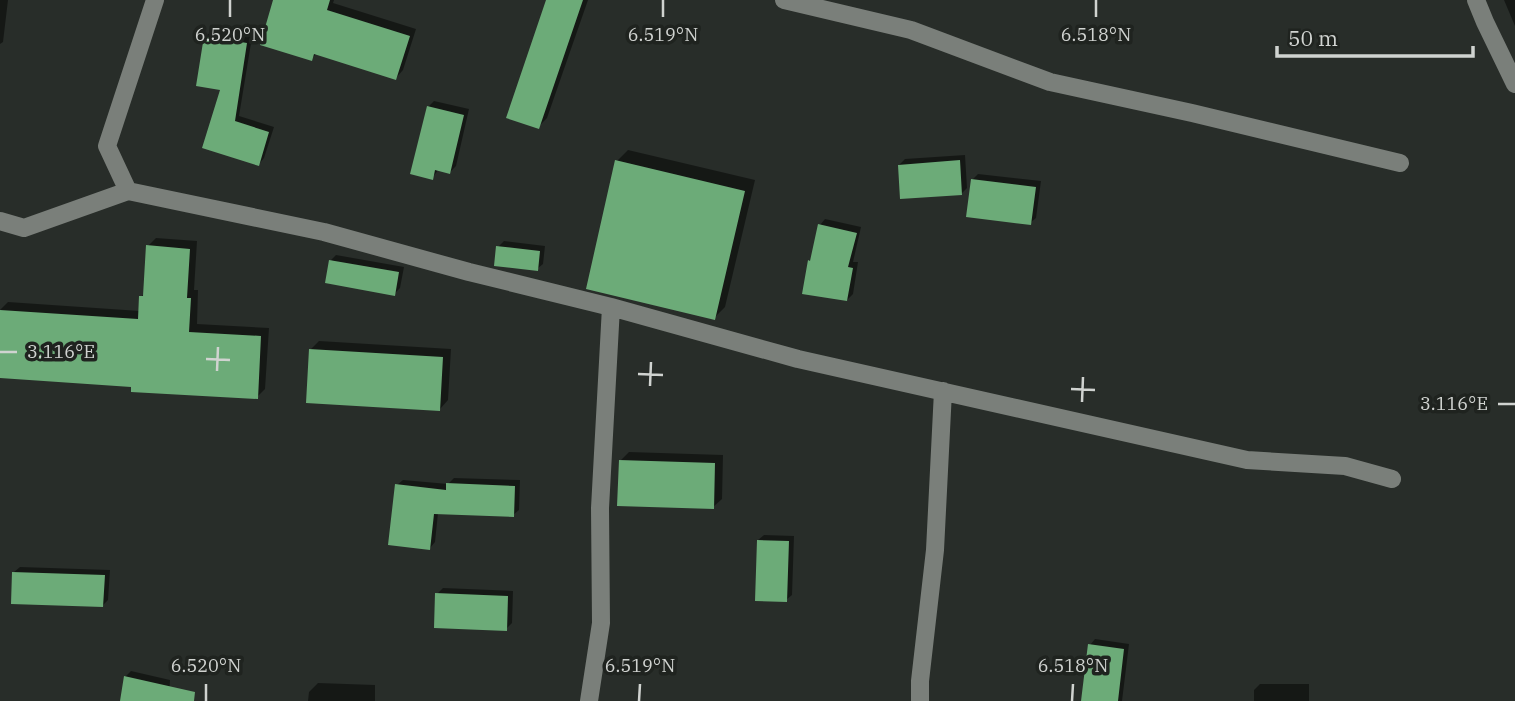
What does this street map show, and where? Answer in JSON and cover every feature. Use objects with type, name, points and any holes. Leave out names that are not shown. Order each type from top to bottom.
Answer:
[{"type":"street","points":[[128,191],[107,146],[155,0]]},
{"type":"street","points":[[784,0],[911,30],[1050,82],[1400,163]]},
{"type":"street","points":[[1476,0],[1515,84]]},
{"type":"street","points":[[0,221],[24,228],[128,191],[324,232],[798,359],[1247,460],[1345,466],[1392,480]]},
{"type":"street","points":[[589,701],[601,623],[600,508],[611,307]]},
{"type":"street","points":[[920,701],[935,550],[943,391]]},
{"type":"building","points":[[273,0],[330,0],[327,10],[410,36],[396,80],[314,54],[312,61],[260,45]]},
{"type":"building","points":[[546,0],[583,0],[539,129],[506,118]]},
{"type":"building","points":[[204,36],[247,43],[235,121],[269,132],[259,166],[202,148],[220,90],[196,86]]},
{"type":"building","points":[[427,106],[464,115],[450,174],[435,170],[433,180],[410,174]]},
{"type":"building","points":[[615,160],[745,191],[715,320],[586,289]]},
{"type":"building","points":[[960,160],[962,195],[900,199],[898,165]]},
{"type":"building","points":[[971,179],[1036,187],[1031,225],[966,217]]},
{"type":"building","points":[[818,224],[857,233],[848,267],[853,268],[847,301],[802,294]]},
{"type":"building","points":[[146,245],[190,249],[187,298],[191,298],[189,332],[261,336],[258,399],[131,392],[131,387],[0,378],[0,310],[138,319],[139,296],[143,296]]},
{"type":"building","points":[[496,246],[540,251],[538,271],[494,266]]},
{"type":"building","points":[[329,260],[399,272],[395,296],[325,283]]},
{"type":"building","points":[[309,349],[443,357],[440,411],[306,403]]},
{"type":"building","points":[[619,460],[715,463],[714,509],[617,506]]},
{"type":"building","points":[[446,483],[515,486],[514,517],[434,514],[430,550],[388,545],[395,484],[446,490]]},
{"type":"building","points":[[757,540],[789,541],[787,602],[755,601]]},
{"type":"building","points":[[12,572],[105,575],[103,607],[11,604]]},
{"type":"building","points":[[435,593],[508,596],[507,631],[434,628]]},
{"type":"building","points":[[1088,644],[1124,649],[1118,701],[1081,701]]},
{"type":"building","points":[[124,676],[195,692],[194,701],[120,701]]}]
